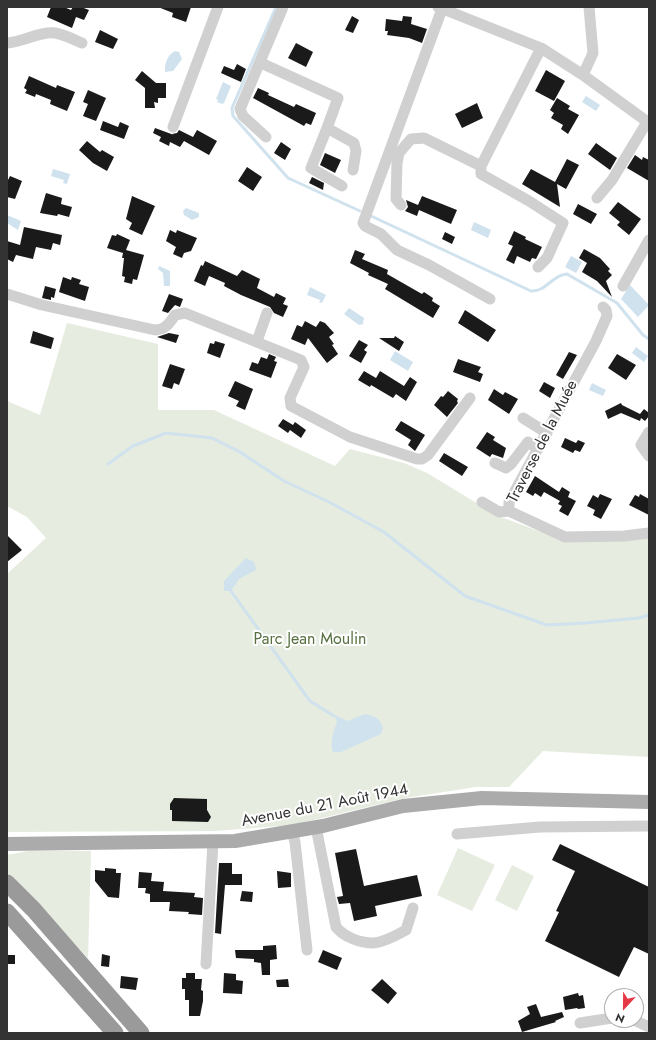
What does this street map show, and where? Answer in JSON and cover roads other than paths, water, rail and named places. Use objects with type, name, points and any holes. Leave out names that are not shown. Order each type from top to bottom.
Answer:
[{"type":"highway","points":[[7,883],[34,910],[141,1033]]},
{"type":"highway","points":[[7,912],[115,1033]]},
{"type":"main road","name":"Avenue du 21 Août 1944","points":[[7,844],[235,841],[316,827],[403,806],[465,799],[586,799],[649,802]]},
{"type":"street","points":[[173,127],[218,7]]},
{"type":"street","points":[[266,137],[243,116],[240,109],[284,7]]},
{"type":"street","points":[[583,75],[593,53],[589,7]]},
{"type":"street","points":[[490,299],[442,272],[397,250],[381,234],[365,226],[363,222],[440,8],[541,48],[583,75],[648,122],[612,180],[597,198]]},
{"type":"street","points":[[7,44],[21,42],[39,35],[54,33],[82,42]]},
{"type":"street","points":[[538,267],[547,258],[563,223],[529,200],[481,174],[481,166],[541,48]]},
{"type":"street","points":[[261,63],[338,98],[311,168],[342,186]]},
{"type":"street","points":[[327,128],[354,143],[356,151],[353,170]]},
{"type":"street","points":[[401,205],[396,199],[398,158],[402,148],[411,139],[424,138],[481,166]]},
{"type":"street","points":[[623,286],[649,240]]},
{"type":"street","points":[[7,294],[42,305],[155,330],[160,330],[166,327],[175,315],[185,313],[257,341],[304,363],[304,367],[290,398],[292,406],[350,437],[417,459],[422,459],[428,455],[470,398]]},
{"type":"street","name":"Traverse de la Muée","points":[[603,307],[606,310],[607,316],[596,341],[509,502],[509,512],[565,537],[624,536],[649,533]]},
{"type":"street","points":[[257,341],[267,313]]},
{"type":"street","points":[[523,418],[546,433]]},
{"type":"street","points":[[649,432],[641,445],[649,456]]},
{"type":"street","points":[[495,463],[506,468],[511,464],[528,442],[538,449]]},
{"type":"street","points":[[482,502],[499,512],[509,512]]},
{"type":"street","points":[[457,834],[540,827],[649,826]]},
{"type":"street","points":[[316,827],[336,927],[341,933],[353,939],[374,944],[406,930],[413,908]]},
{"type":"street","points":[[292,831],[295,842],[307,950]]},
{"type":"street","points":[[206,964],[213,842]]},
{"type":"street","points":[[580,1023],[604,1019]]},
{"type":"water","points":[[175,51],[179,52],[182,59],[173,71],[165,72],[168,58]]},
{"type":"water","points":[[223,82],[231,86],[224,103],[222,104],[217,102],[218,100],[216,99]]},
{"type":"water","points":[[586,96],[600,105],[596,111],[582,102]]},
{"type":"water","points":[[53,169],[70,174],[67,184],[63,183],[64,180],[51,176]]},
{"type":"water","points":[[186,208],[199,213],[199,217],[192,220],[184,215],[183,211]]},
{"type":"water","points":[[7,215],[21,221],[18,230],[7,223]]},
{"type":"water","points":[[474,222],[491,230],[488,238],[471,230]]},
{"type":"water","points":[[571,256],[582,262],[576,273],[565,267]]},
{"type":"water","points":[[159,266],[170,271],[170,286],[164,286],[163,273],[158,269]]},
{"type":"water","points":[[630,285],[649,305],[638,317],[621,299]]},
{"type":"water","points":[[310,287],[326,295],[322,303],[319,302],[320,300],[307,295]]},
{"type":"water","points":[[349,308],[364,318],[363,324],[359,325],[344,314]]},
{"type":"water","points":[[636,347],[648,356],[644,362],[632,353]]},
{"type":"water","points":[[395,351],[413,362],[408,371],[390,360]]},
{"type":"water","points":[[592,383],[606,390],[603,396],[589,390]]},
{"type":"water","points":[[246,558],[254,562],[256,570],[239,579],[231,591],[224,591],[224,581]]},
{"type":"water","points":[[365,714],[379,720],[383,728],[381,734],[341,752],[333,752],[332,737],[337,723],[335,715],[347,721]]},
{"type":"waterway","points":[[276,7],[232,108],[233,116],[288,178],[360,211]]},
{"type":"waterway","points":[[369,215],[531,291],[541,289],[557,277],[567,274],[617,303],[643,335],[649,339]]},
{"type":"waterway","points":[[108,464],[133,446],[166,433],[212,438],[240,452],[284,481],[329,502],[384,532],[465,596],[547,625],[639,618],[649,615]]},
{"type":"waterway","points":[[231,591],[310,701],[334,716]]},
{"type":"park label","name":"Parc Jean Moulin","points":[[310,640]]}]
